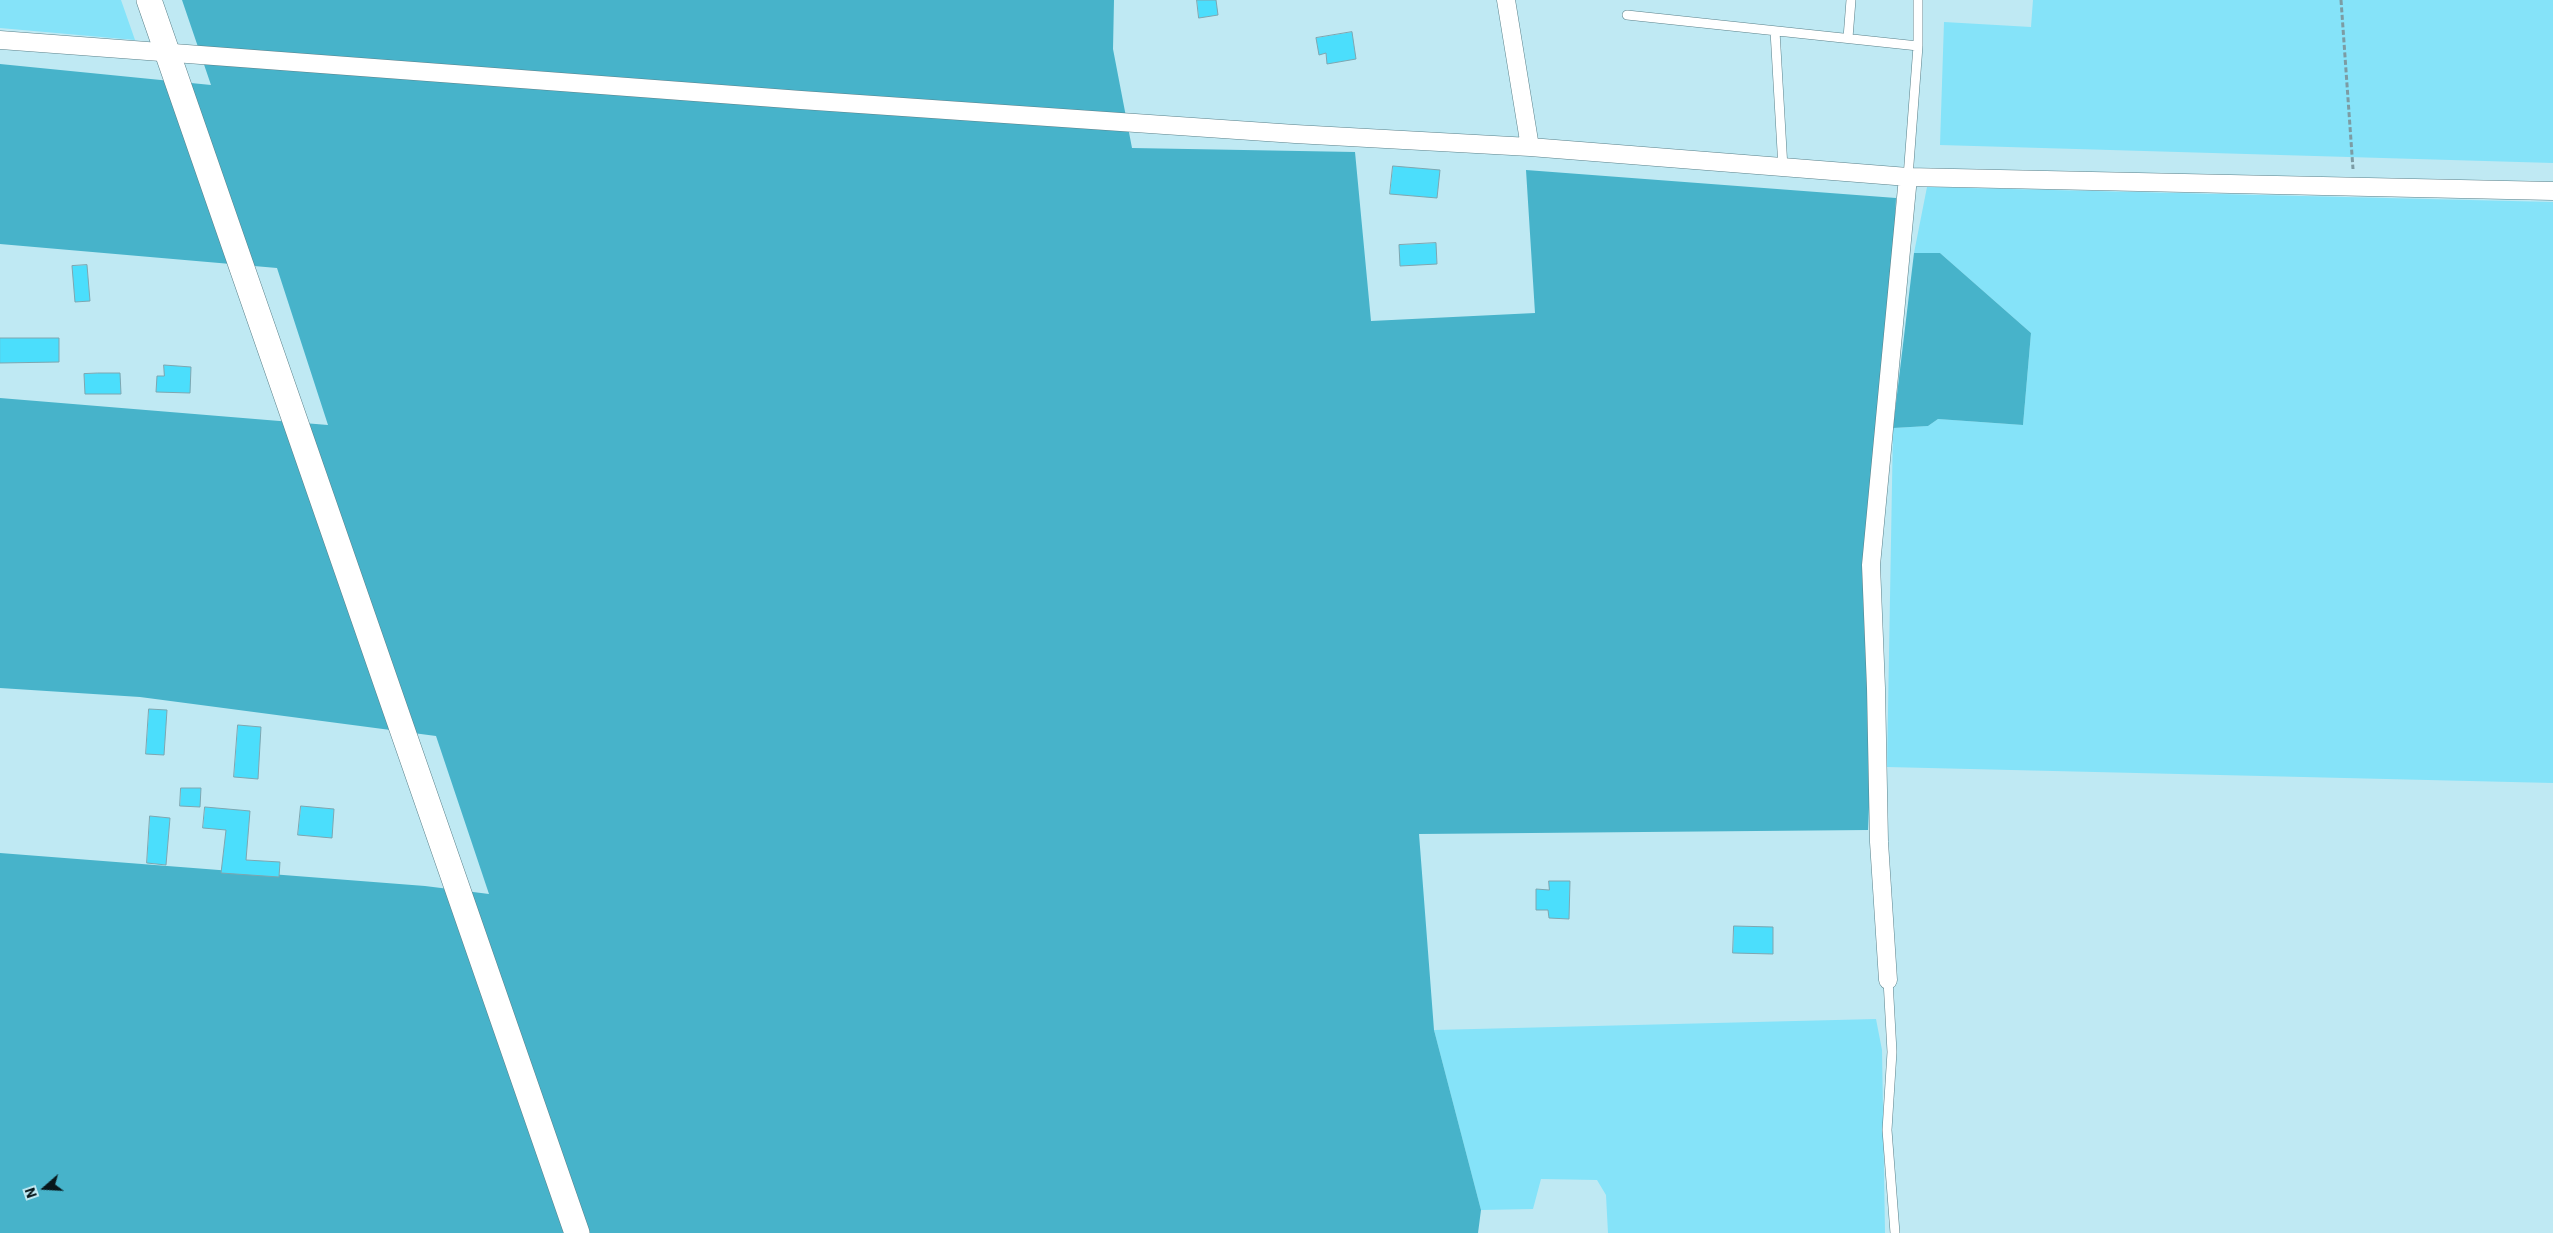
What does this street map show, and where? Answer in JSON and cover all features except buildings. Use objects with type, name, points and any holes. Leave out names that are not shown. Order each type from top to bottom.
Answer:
[{"type":"main road","points":[[150,0],[577,1233]]},
{"type":"street","points":[[1506,0],[1530,147]]},
{"type":"street","points":[[0,40],[167,50],[259,60],[1285,134],[1530,147],[1908,177],[2355,185],[2553,191]]},
{"type":"street","points":[[1888,980],[1879,842],[1871,565],[1908,177]]},
{"type":"lane","points":[[1848,38],[1852,0]]},
{"type":"lane","points":[[1908,177],[1918,46],[1918,0]]},
{"type":"lane","points":[[1627,15],[1918,46]]},
{"type":"lane","points":[[1775,31],[1783,168]]},
{"type":"lane","points":[[1888,980],[1892,1052],[1887,1130],[1895,1233]]},
{"type":"path","points":[[2341,0],[2355,185]]},
{"type":"shaded area","points":[[0,0],[121,0],[135,40],[0,28]]},
{"type":"shaded area","points":[[182,0],[1114,0],[1113,49],[1132,148],[1355,152],[1371,321],[1535,313],[1526,170],[1896,198],[1868,830],[1419,834],[1434,1030],[1481,1210],[1478,1233],[0,1233],[0,853],[425,886],[489,894],[436,736],[140,697],[0,688],[0,398],[328,425],[277,268],[0,244],[0,64],[211,85]]},
{"type":"shaded area","points":[[2033,0],[2553,0],[2553,163],[1940,145],[1944,22],[2031,27]]},
{"type":"shaded area","points":[[1927,187],[2553,202],[2553,783],[1887,767],[1893,428],[1928,426],[1938,419],[2023,425],[2031,333],[1940,253],[1914,253]]},
{"type":"shaded area","points":[[1914,253],[1940,253],[2031,333],[2023,425],[1938,419],[1928,426],[1893,428]]},
{"type":"shaded area","points":[[1876,1019],[1882,1050],[1885,1233],[1608,1233],[1606,1195],[1597,1180],[1541,1179],[1533,1209],[1481,1210],[1434,1030]]}]
